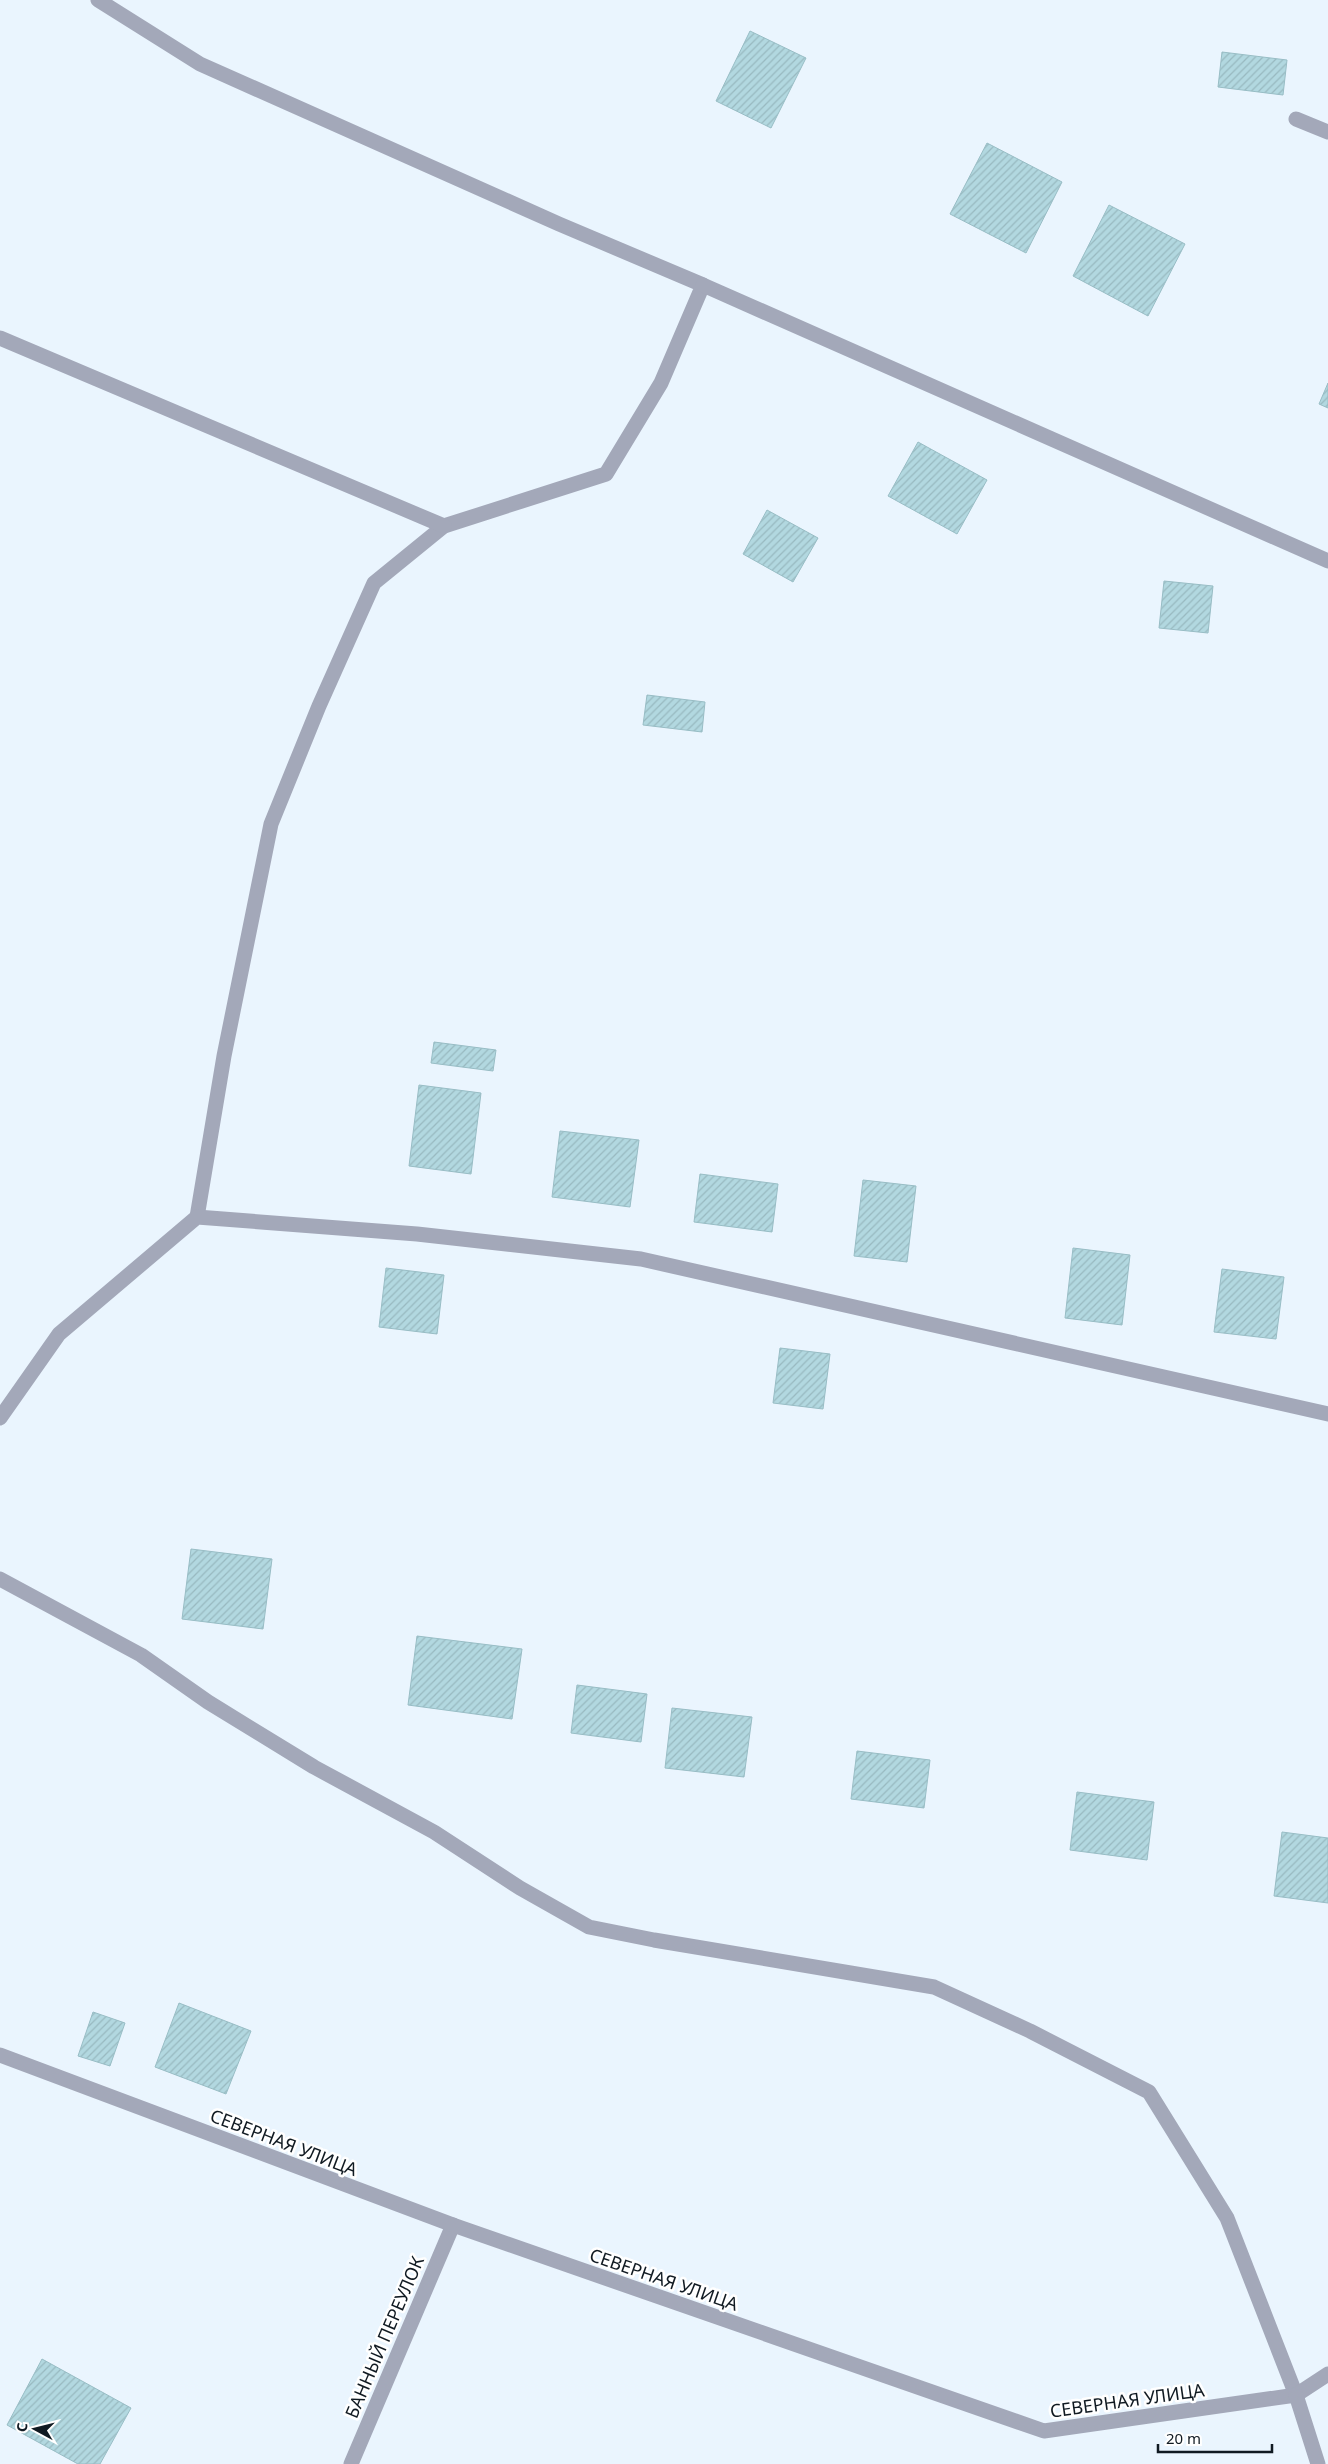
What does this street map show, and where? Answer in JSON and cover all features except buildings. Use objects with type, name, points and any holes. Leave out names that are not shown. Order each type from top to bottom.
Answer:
[{"type":"street","points":[[98,0],[200,64],[1328,562]]},
{"type":"street","points":[[1296,119],[1328,132]]},
{"type":"street","points":[[0,1418],[59,1334],[197,1217],[224,1056],[271,824],[318,706],[374,583],[444,526],[606,474],[660,383],[703,285]]},
{"type":"street","points":[[0,338],[444,526]]},
{"type":"street","points":[[197,1217],[417,1234],[641,1259],[1328,1414]]},
{"type":"street","points":[[0,1579],[141,1655],[208,1702],[314,1767],[434,1832],[520,1888],[589,1927],[654,1940],[934,1987],[1030,2031],[1149,2092],[1227,2218],[1296,2395],[1318,2464]]},
{"type":"street","name":"СЕВЕРНАЯ УЛИЦА","points":[[0,2055],[453,2225],[1044,2431],[1296,2395],[1328,2374]]},
{"type":"street","name":"БАННЫЙ ПЕРЕУЛОК","points":[[350,2464],[453,2225]]}]
